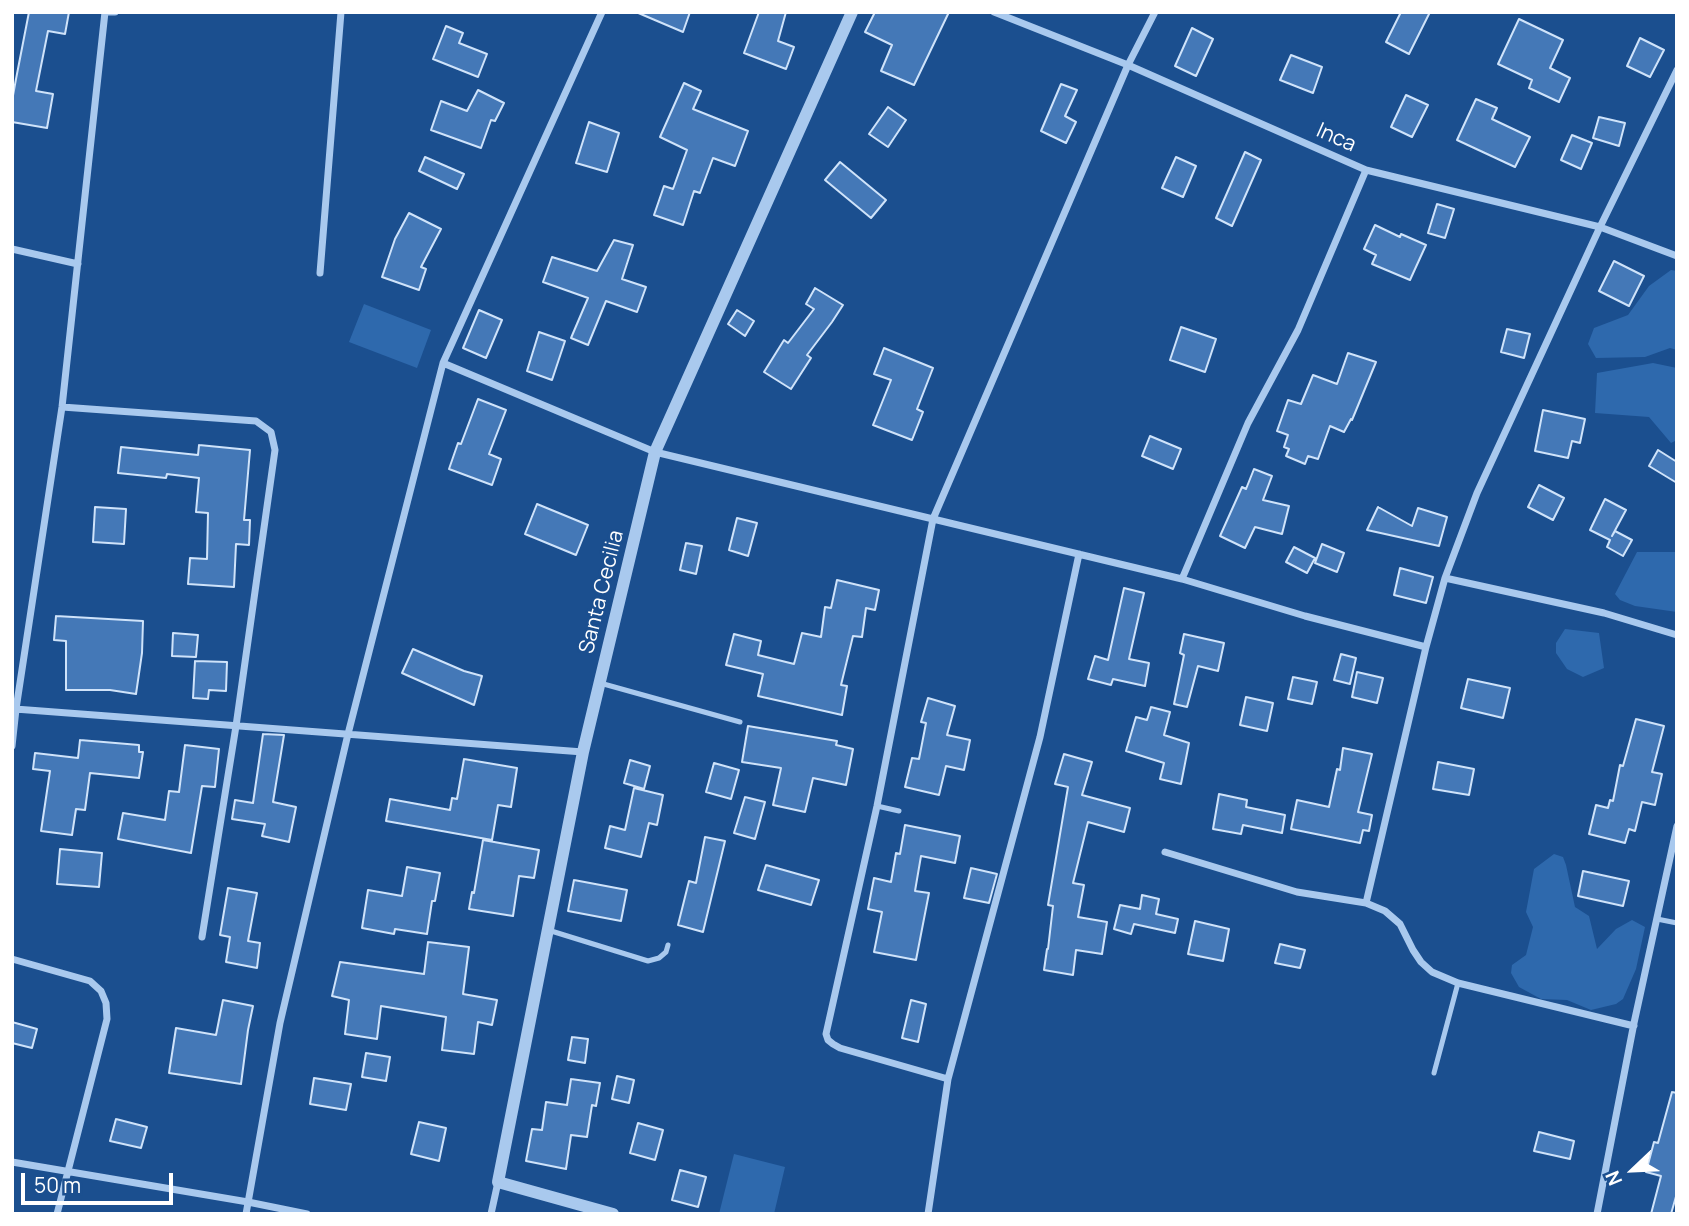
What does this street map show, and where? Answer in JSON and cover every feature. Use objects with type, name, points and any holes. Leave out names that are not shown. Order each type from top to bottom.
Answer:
[{"type":"street","points":[[12,746],[14,709],[62,407],[105,12],[115,12]]},
{"type":"street","points":[[320,273],[341,12]]},
{"type":"street","points":[[246,1214],[280,1023],[348,734],[443,363],[603,12]]},
{"type":"street","name":"Santa Cecilia","points":[[491,1214],[583,752],[655,452],[852,12]]},
{"type":"street","name":"Inca","points":[[994,12],[1128,65],[1366,170],[1600,227],[1677,257]]},
{"type":"street","points":[[948,1079],[840,1048],[832,1044],[825,1034],[877,806],[933,519],[1128,65],[1155,12]]},
{"type":"street","points":[[1366,903],[1426,647],[1446,578],[1477,493],[1600,227],[1677,70]]},
{"type":"street","points":[[1182,579],[1248,423],[1298,330],[1366,170]]},
{"type":"street","points":[[12,250],[78,264]]},
{"type":"street","points":[[443,363],[655,452],[1182,579],[1305,616],[1426,647]]},
{"type":"street","points":[[62,407],[256,421],[271,432],[275,450],[236,726],[202,937]]},
{"type":"street","points":[[928,1214],[948,1079],[1040,737],[1079,554]]},
{"type":"street","points":[[1446,578],[1604,613],[1677,635]]},
{"type":"street","points":[[14,709],[583,752]]},
{"type":"street","points":[[1597,1214],[1677,826]]},
{"type":"street","points":[[1165,852],[1297,892],[1366,903],[1385,911],[1401,924],[1413,950],[1432,972],[1458,983],[1634,1026]]},
{"type":"street","points":[[12,959],[90,981],[97,985],[104,997],[107,1019],[57,1214]]},
{"type":"street","points":[[12,1162],[307,1214]]},
{"type":"street","points":[[498,1182],[613,1214]]},
{"type":"lane","points":[[600,683],[740,722]]},
{"type":"lane","points":[[877,806],[899,811]]},
{"type":"lane","points":[[1657,919],[1677,923]]},
{"type":"lane","points":[[548,930],[648,961],[659,958],[666,952],[668,945]]},
{"type":"lane","points":[[1434,1073],[1458,983]]},
{"type":"shaded area","points":[[1671,270],[1677,271],[1677,350],[1670,348],[1645,357],[1596,358],[1588,344],[1594,328],[1628,315],[1649,286]]},
{"type":"shaded area","points":[[364,304],[431,330],[417,368],[349,342]]},
{"type":"shaded area","points":[[1653,363],[1677,368],[1677,440],[1671,443],[1649,417],[1595,413],[1597,373]]},
{"type":"shaded area","points":[[1637,552],[1677,552],[1677,612],[1635,606],[1620,600],[1615,594]]},
{"type":"shaded area","points":[[1565,629],[1599,633],[1604,668],[1583,677],[1567,669],[1556,653],[1556,643]]},
{"type":"shaded area","points":[[1554,854],[1563,857],[1575,907],[1589,916],[1597,949],[1616,929],[1632,920],[1645,927],[1636,969],[1623,999],[1616,1004],[1591,1010],[1567,1000],[1541,999],[1519,987],[1511,973],[1512,965],[1526,955],[1533,927],[1526,912],[1534,869]]},
{"type":"shaded area","points":[[734,1154],[785,1167],[774,1214],[719,1214]]},
{"type":"building","points":[[29,12],[69,12],[65,34],[48,31],[36,91],[53,94],[47,128],[12,122],[12,101]]},
{"type":"building","points":[[636,12],[690,12],[683,32]]},
{"type":"building","points":[[759,12],[786,12],[778,41],[794,47],[786,69],[744,53]]},
{"type":"building","points":[[875,12],[949,12],[914,85],[881,71],[892,45],[865,32]]},
{"type":"building","points":[[1401,12],[1430,12],[1409,54],[1386,42]]},
{"type":"building","points":[[1519,19],[1563,40],[1550,68],[1570,78],[1559,102],[1529,88],[1532,80],[1498,64]]},
{"type":"building","points":[[446,26],[463,33],[459,43],[487,54],[478,77],[433,59]]},
{"type":"building","points":[[1192,28],[1213,39],[1196,76],[1175,66]]},
{"type":"building","points":[[1640,38],[1664,50],[1650,77],[1627,66]]},
{"type":"building","points":[[1291,55],[1322,67],[1313,93],[1280,80]]},
{"type":"building","points":[[684,83],[701,91],[693,109],[748,131],[735,166],[713,158],[700,193],[694,191],[683,225],[654,215],[664,186],[673,189],[687,150],[660,137]]},
{"type":"building","points":[[1061,84],[1077,90],[1065,116],[1076,122],[1066,143],[1041,131]]},
{"type":"building","points":[[478,90],[504,103],[495,121],[491,120],[481,148],[431,130],[441,101],[467,111]]},
{"type":"building","points":[[1406,95],[1428,105],[1412,137],[1391,127]]},
{"type":"building","points":[[1476,99],[1497,108],[1492,119],[1530,137],[1515,167],[1457,140]]},
{"type":"building","points":[[888,107],[906,120],[888,147],[869,134]]},
{"type":"building","points":[[1599,117],[1625,123],[1619,146],[1593,138]]},
{"type":"building","points":[[589,122],[619,133],[607,172],[576,163]]},
{"type":"building","points":[[1572,135],[1592,143],[1581,169],[1561,160]]},
{"type":"building","points":[[1245,152],[1261,160],[1232,226],[1216,218]]},
{"type":"building","points":[[425,157],[464,174],[457,189],[419,171]]},
{"type":"building","points":[[1176,157],[1196,166],[1183,197],[1162,188]]},
{"type":"building","points":[[840,162],[886,200],[871,218],[825,180]]},
{"type":"building","points":[[1437,204],[1454,209],[1445,238],[1428,233]]},
{"type":"building","points":[[409,213],[441,229],[421,267],[426,269],[419,290],[382,277],[395,239]]},
{"type":"building","points":[[1375,225],[1426,245],[1410,280],[1372,264],[1376,255],[1364,249]]},
{"type":"building","points":[[614,240],[633,245],[622,279],[646,287],[637,312],[606,301],[588,345],[571,338],[588,298],[543,282],[552,257],[597,271]]},
{"type":"building","points":[[1614,261],[1644,276],[1629,306],[1599,291]]},
{"type":"building","points":[[815,288],[843,305],[807,355],[811,358],[791,389],[764,372],[784,340],[788,343],[814,309],[806,304]]},
{"type":"building","points":[[479,310],[502,320],[486,358],[463,348]]},
{"type":"building","points":[[737,310],[754,321],[745,336],[728,324]]},
{"type":"building","points":[[1181,327],[1216,339],[1205,372],[1170,360]]},
{"type":"building","points":[[1507,329],[1530,334],[1524,358],[1501,352]]},
{"type":"building","points":[[539,332],[565,341],[552,380],[527,371]]},
{"type":"building","points":[[884,348],[933,368],[917,409],[923,412],[912,440],[873,425],[891,380],[874,374]]},
{"type":"building","points":[[1348,353],[1376,362],[1352,420],[1344,432],[1330,426],[1318,459],[1308,456],[1305,464],[1286,456],[1289,449],[1284,447],[1288,435],[1277,431],[1288,400],[1301,404],[1313,375],[1337,384]]},
{"type":"building","points":[[478,399],[506,410],[489,454],[501,459],[492,485],[449,469]]},
{"type":"building","points":[[1543,410],[1585,419],[1580,443],[1572,441],[1568,458],[1535,451]]},
{"type":"building","points":[[1150,436],[1181,449],[1173,469],[1142,456]]},
{"type":"building","points":[[199,445],[250,450],[244,520],[250,520],[249,545],[236,544],[234,587],[188,584],[190,558],[207,559],[208,513],[196,512],[199,478],[118,473],[121,447],[198,455]]},
{"type":"building","points":[[1658,450],[1677,462],[1677,483],[1649,466]]},
{"type":"building","points":[[1254,469],[1272,476],[1263,500],[1289,506],[1282,534],[1255,527],[1245,548],[1220,536],[1242,487],[1246,489]]},
{"type":"building","points":[[1539,485],[1564,498],[1553,520],[1528,507]]},
{"type":"building","points":[[1605,499],[1626,510],[1612,536],[1615,531],[1632,540],[1623,556],[1607,547],[1610,540],[1590,530]]},
{"type":"building","points":[[537,504],[588,525],[576,555],[525,534]]},
{"type":"building","points":[[95,507],[126,509],[124,544],[93,542]]},
{"type":"building","points":[[1378,507],[1412,526],[1418,508],[1447,517],[1439,546],[1367,530]]},
{"type":"building","points":[[737,518],[757,523],[748,556],[729,550]]},
{"type":"building","points":[[686,543],[702,546],[696,574],[680,570]]},
{"type":"building","points":[[1322,544],[1344,553],[1337,572],[1315,563]]},
{"type":"building","points":[[1294,547],[1315,558],[1307,573],[1286,562]]},
{"type":"building","points":[[1400,568],[1433,577],[1426,603],[1394,595]]},
{"type":"building","points":[[837,580],[879,590],[875,610],[866,608],[862,637],[853,636],[841,685],[847,686],[842,715],[758,696],[763,674],[726,665],[734,634],[761,641],[758,655],[794,664],[802,633],[821,637],[825,607],[831,608]]},
{"type":"building","points":[[1124,588],[1144,593],[1129,659],[1149,663],[1145,686],[1113,679],[1111,685],[1088,679],[1095,656],[1108,660]]},
{"type":"building","points":[[56,616],[143,621],[136,694],[110,690],[66,690],[66,641],[54,640]]},
{"type":"building","points":[[173,633],[198,635],[196,657],[172,656]]},
{"type":"building","points":[[1184,634],[1224,643],[1218,671],[1198,666],[1187,707],[1174,704],[1184,655],[1180,653]]},
{"type":"building","points":[[413,649],[482,676],[474,705],[402,673]]},
{"type":"building","points":[[1341,654],[1356,658],[1350,684],[1334,680]]},
{"type":"building","points":[[195,661],[227,662],[226,691],[209,690],[208,699],[193,698]]},
{"type":"building","points":[[1357,672],[1383,678],[1377,703],[1352,697]]},
{"type":"building","points":[[1293,677],[1317,682],[1312,704],[1288,699]]},
{"type":"building","points":[[1468,679],[1510,688],[1503,718],[1461,708]]},
{"type":"building","points":[[1246,697],[1273,703],[1267,731],[1240,725]]},
{"type":"building","points":[[928,698],[955,706],[947,735],[970,740],[964,770],[946,766],[939,795],[905,787],[912,758],[919,759],[926,723],[921,722]]},
{"type":"building","points":[[1151,707],[1170,712],[1164,735],[1189,743],[1181,784],[1160,779],[1164,763],[1126,751],[1136,717],[1147,720]]},
{"type":"building","points":[[1636,719],[1664,726],[1652,772],[1662,774],[1655,805],[1642,802],[1635,831],[1629,829],[1625,843],[1589,834],[1596,805],[1608,808],[1610,800],[1613,801],[1620,765],[1623,766]]},
{"type":"building","points":[[748,726],[837,741],[836,745],[853,749],[846,785],[813,778],[805,812],[773,805],[781,768],[742,762]]},
{"type":"building","points":[[263,734],[284,735],[273,802],[296,807],[289,842],[262,836],[265,824],[232,819],[235,800],[253,803]]},
{"type":"building","points":[[80,740],[139,745],[139,752],[143,752],[139,778],[90,773],[85,810],[76,809],[72,835],[41,831],[50,771],[33,769],[35,753],[78,758]]},
{"type":"building","points":[[185,745],[219,749],[215,787],[202,786],[191,853],[118,839],[123,813],[165,820],[169,791],[179,792]]},
{"type":"building","points":[[1343,748],[1372,754],[1358,812],[1372,815],[1369,831],[1363,830],[1360,843],[1291,829],[1297,800],[1329,807],[1337,769],[1340,770]]},
{"type":"building","points":[[1064,754],[1092,762],[1082,795],[1130,808],[1124,832],[1088,822],[1073,883],[1084,885],[1078,917],[1107,922],[1102,954],[1076,950],[1073,975],[1044,970],[1053,906],[1048,905],[1068,787],[1055,784]]},
{"type":"building","points":[[464,759],[517,768],[511,807],[498,805],[492,840],[386,821],[390,799],[450,810],[452,798],[457,799]]},
{"type":"building","points":[[630,760],[650,766],[644,789],[624,783]]},
{"type":"building","points":[[1438,762],[1474,769],[1469,795],[1433,789]]},
{"type":"building","points":[[714,763],[739,770],[731,799],[706,792]]},
{"type":"building","points":[[634,788],[663,795],[657,825],[649,823],[641,857],[605,848],[610,826],[625,830]]},
{"type":"building","points":[[1219,794],[1247,800],[1246,807],[1285,815],[1282,833],[1243,825],[1241,834],[1213,829]]},
{"type":"building","points":[[745,797],[765,802],[755,839],[734,833]]},
{"type":"building","points":[[905,825],[960,836],[955,863],[921,856],[915,891],[929,893],[916,960],[874,952],[882,912],[868,909],[874,878],[891,882]]},
{"type":"building","points":[[705,837],[725,841],[703,932],[678,925],[689,881],[696,883]]},
{"type":"building","points":[[483,840],[539,850],[534,878],[519,876],[513,916],[469,909]]},
{"type":"building","points":[[60,849],[102,853],[99,887],[57,884]]},
{"type":"building","points":[[766,865],[819,880],[811,905],[758,890]]},
{"type":"building","points":[[407,867],[440,873],[427,934],[395,929],[394,934],[362,928],[368,890],[402,896]]},
{"type":"building","points":[[971,868],[997,874],[989,903],[964,898]]},
{"type":"building","points":[[1583,871],[1629,881],[1623,906],[1578,896]]},
{"type":"building","points":[[574,880],[627,890],[621,921],[568,911]]},
{"type":"building","points":[[228,888],[257,893],[248,941],[260,943],[257,968],[226,962],[230,937],[220,935]]},
{"type":"building","points":[[1142,895],[1159,899],[1156,914],[1178,919],[1175,933],[1134,924],[1131,934],[1114,929],[1120,905],[1140,909]]},
{"type":"building","points":[[1195,921],[1229,929],[1223,961],[1188,954]]},
{"type":"building","points":[[428,942],[469,947],[463,994],[497,1000],[492,1025],[478,1022],[474,1054],[442,1050],[446,1017],[381,1006],[377,1039],[345,1034],[349,1000],[332,996],[340,962],[424,974]]},
{"type":"building","points":[[1280,944],[1305,950],[1300,968],[1275,963]]},
{"type":"building","points":[[223,1000],[253,1006],[241,1084],[169,1073],[176,1028],[216,1035]]},
{"type":"building","points":[[911,1000],[926,1004],[918,1042],[902,1038]]},
{"type":"building","points":[[12,1022],[37,1029],[32,1048],[12,1043]]},
{"type":"building","points":[[572,1037],[588,1039],[585,1063],[568,1060]]},
{"type":"building","points":[[366,1053],[390,1057],[386,1081],[362,1077]]},
{"type":"building","points":[[617,1076],[634,1080],[629,1103],[612,1099]]},
{"type":"building","points":[[314,1078],[351,1084],[346,1110],[310,1104]]},
{"type":"building","points":[[571,1079],[600,1083],[596,1106],[592,1105],[587,1137],[571,1135],[566,1169],[526,1161],[532,1129],[542,1130],[546,1102],[567,1105]]},
{"type":"building","points":[[1672,1092],[1677,1093],[1677,1193],[1671,1214],[1651,1214],[1661,1176],[1646,1172],[1654,1142],[1658,1143]]},
{"type":"building","points":[[116,1119],[147,1127],[141,1148],[110,1141]]},
{"type":"building","points":[[419,1122],[446,1128],[439,1161],[411,1154]]},
{"type":"building","points":[[638,1123],[663,1130],[655,1160],[630,1153]]},
{"type":"building","points":[[1539,1132],[1574,1141],[1570,1159],[1534,1151]]},
{"type":"building","points":[[680,1170],[706,1177],[698,1207],[672,1200]]}]
